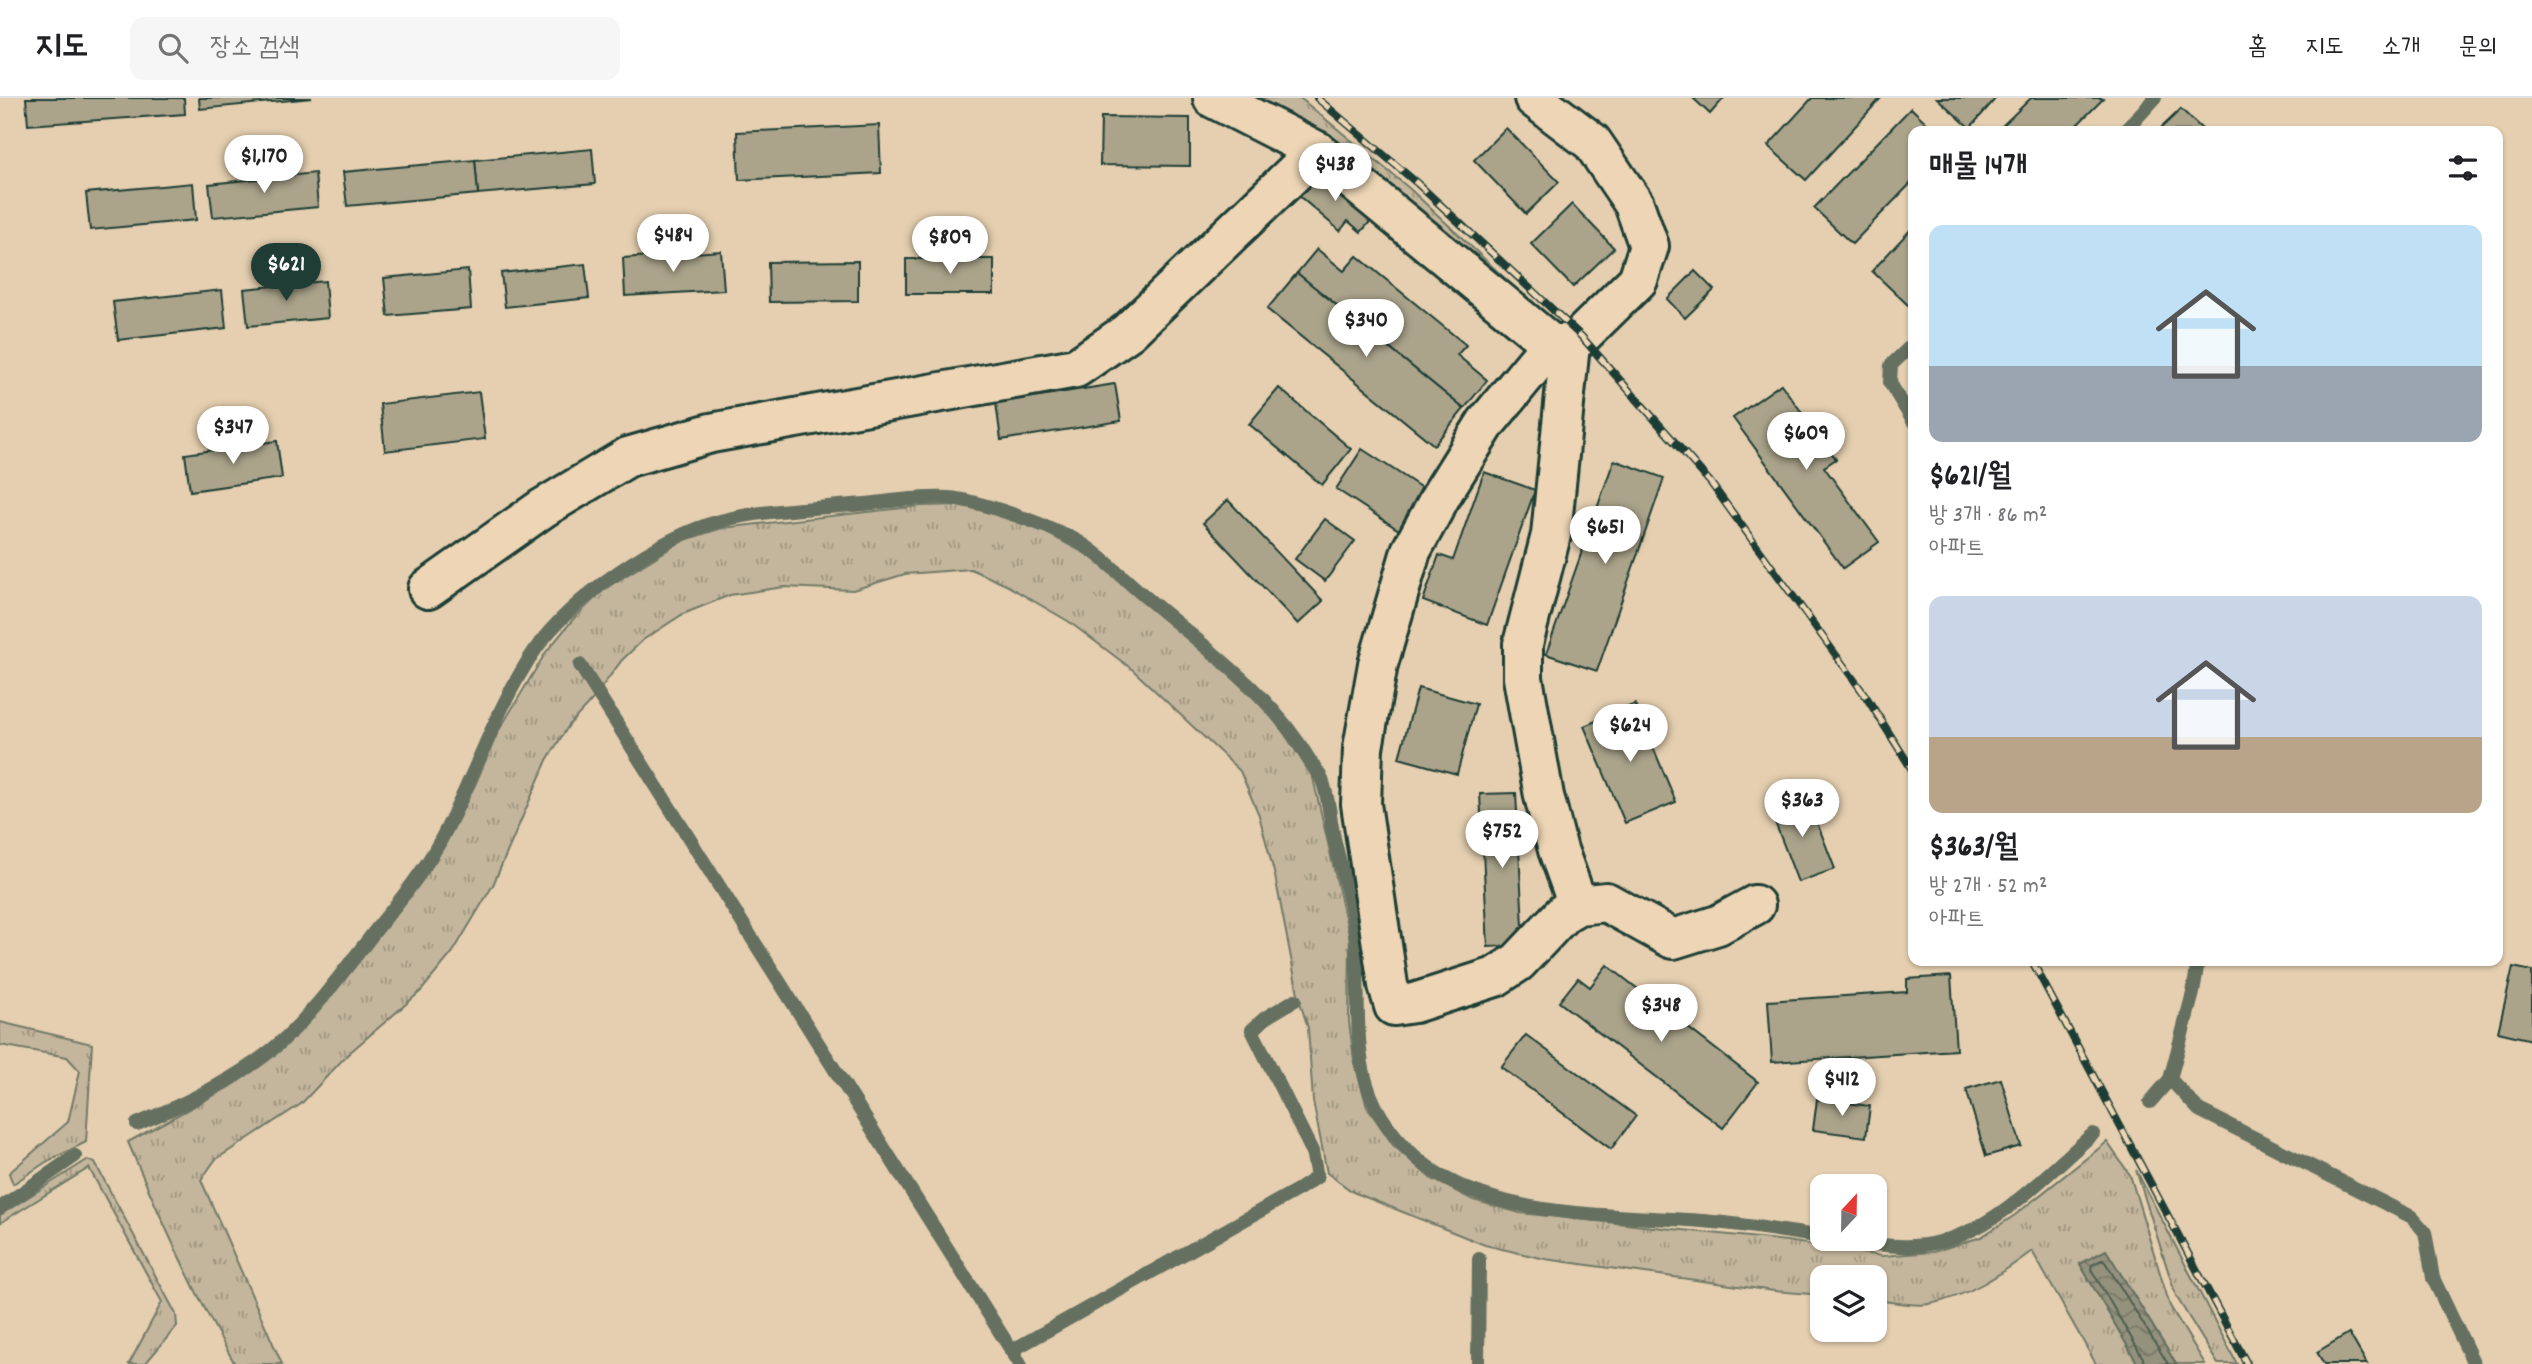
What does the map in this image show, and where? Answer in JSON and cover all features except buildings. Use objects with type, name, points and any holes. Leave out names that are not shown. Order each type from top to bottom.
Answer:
[{"type":"street","points":[[1213,98],[1317,151],[1560,344]]},
{"type":"street","points":[[1534,98],[1592,142],[1634,204],[1649,246],[1639,280],[1581,336],[1560,344],[1486,423],[1443,492],[1411,551],[1378,664],[1363,748],[1361,804],[1388,985],[1394,1006],[1414,1003],[1495,976],[1518,962],[1564,913],[1578,905],[1606,902],[1673,939],[1718,925],[1755,905]]},
{"type":"street","points":[[428,589],[543,508],[628,457],[711,433],[1076,368],[1128,332],[1317,151]]},
{"type":"street","points":[[1560,344],[1551,535],[1523,644],[1523,678],[1544,796],[1558,850],[1578,905]]},
{"type":"green space","points":[[1241,98],[1300,98],[1410,189],[1528,300],[1506,290]]},
{"type":"green space","points":[[966,505],[1041,530],[1090,556],[1219,665],[1272,714],[1313,778],[1350,939],[1349,1022],[1354,1060],[1367,1107],[1393,1145],[1430,1178],[1473,1200],[1520,1213],[1787,1241],[1810,1245],[1810,1251],[1850,1251],[1882,1256],[1933,1252],[1981,1237],[2015,1215],[2107,1142],[2130,1175],[2170,1306],[2205,1364],[2176,1364],[2106,1250],[2080,1264],[2138,1364],[2096,1364],[2032,1251],[1971,1290],[1943,1301],[1923,1305],[1909,1304],[1887,1301],[1887,1265],[1810,1265],[1810,1294],[1774,1291],[1545,1259],[1485,1245],[1353,1192],[1327,1173],[1313,1101],[1308,1028],[1299,999],[1275,876],[1259,815],[1240,771],[1133,670],[1108,651],[1068,621],[1006,585],[971,569],[905,574],[853,590],[784,587],[730,595],[683,614],[643,640],[622,660],[569,725],[547,760],[493,885],[453,952],[421,991],[348,1054],[301,1104],[215,1160],[201,1180],[282,1364],[235,1364],[178,1254],[128,1142],[235,1084],[283,1048],[328,1000],[444,847],[498,732],[546,652],[575,617],[606,588],[682,541],[722,528],[921,506]]},
{"type":"green space","points":[[0,1022],[92,1044],[86,1142],[46,1162],[13,1184],[9,1173],[68,1122],[80,1071],[67,1057],[0,1045]]},
{"type":"green space","points":[[87,1160],[95,1163],[176,1314],[177,1326],[145,1364],[129,1364],[162,1302],[89,1168],[0,1223],[0,1215]]},
{"type":"green space","points":[[2136,1170],[2237,1364],[2218,1364],[2176,1296]]},
{"type":"water","points":[[2106,1250],[2176,1364],[2138,1364],[2080,1264]]},
{"type":"waterway","points":[[2130,126],[2155,98]]},
{"type":"waterway","points":[[1908,349],[1891,365],[1890,383],[1908,413]]},
{"type":"waterway","points":[[137,1124],[194,1098],[250,1066],[282,1041],[316,1005],[423,869],[451,819],[508,697],[535,650],[571,610],[618,572],[671,541],[720,521],[786,510],[948,498],[1018,516],[1084,545],[1236,673],[1293,735],[1319,774],[1324,787],[1350,904],[1356,944],[1359,1036],[1368,1089],[1380,1115],[1398,1139],[1424,1164],[1453,1182],[1485,1196],[1520,1205],[1595,1215],[1718,1222],[1810,1235]]},
{"type":"waterway","points":[[580,665],[1020,1364]]},
{"type":"waterway","points":[[2150,1102],[2170,1079],[2193,993],[2197,966]]},
{"type":"waterway","points":[[1011,1351],[1317,1177],[1312,1151],[1252,1030],[1265,1018],[1295,1000]]},
{"type":"waterway","points":[[2170,1079],[2199,1110],[2412,1217],[2425,1232],[2433,1278],[2474,1364]]},
{"type":"waterway","points":[[1887,1245],[1913,1246],[1940,1242],[1988,1221],[2032,1188],[2093,1134]]},
{"type":"waterway","points":[[0,1208],[75,1156]]},
{"type":"waterway","points":[[1478,1364],[1479,1259]]},
{"type":"railway","points":[[1317,98],[1418,184],[1581,336],[1710,482],[1865,695],[1908,763]]},
{"type":"railway","points":[[2035,966],[2247,1364]]}]
